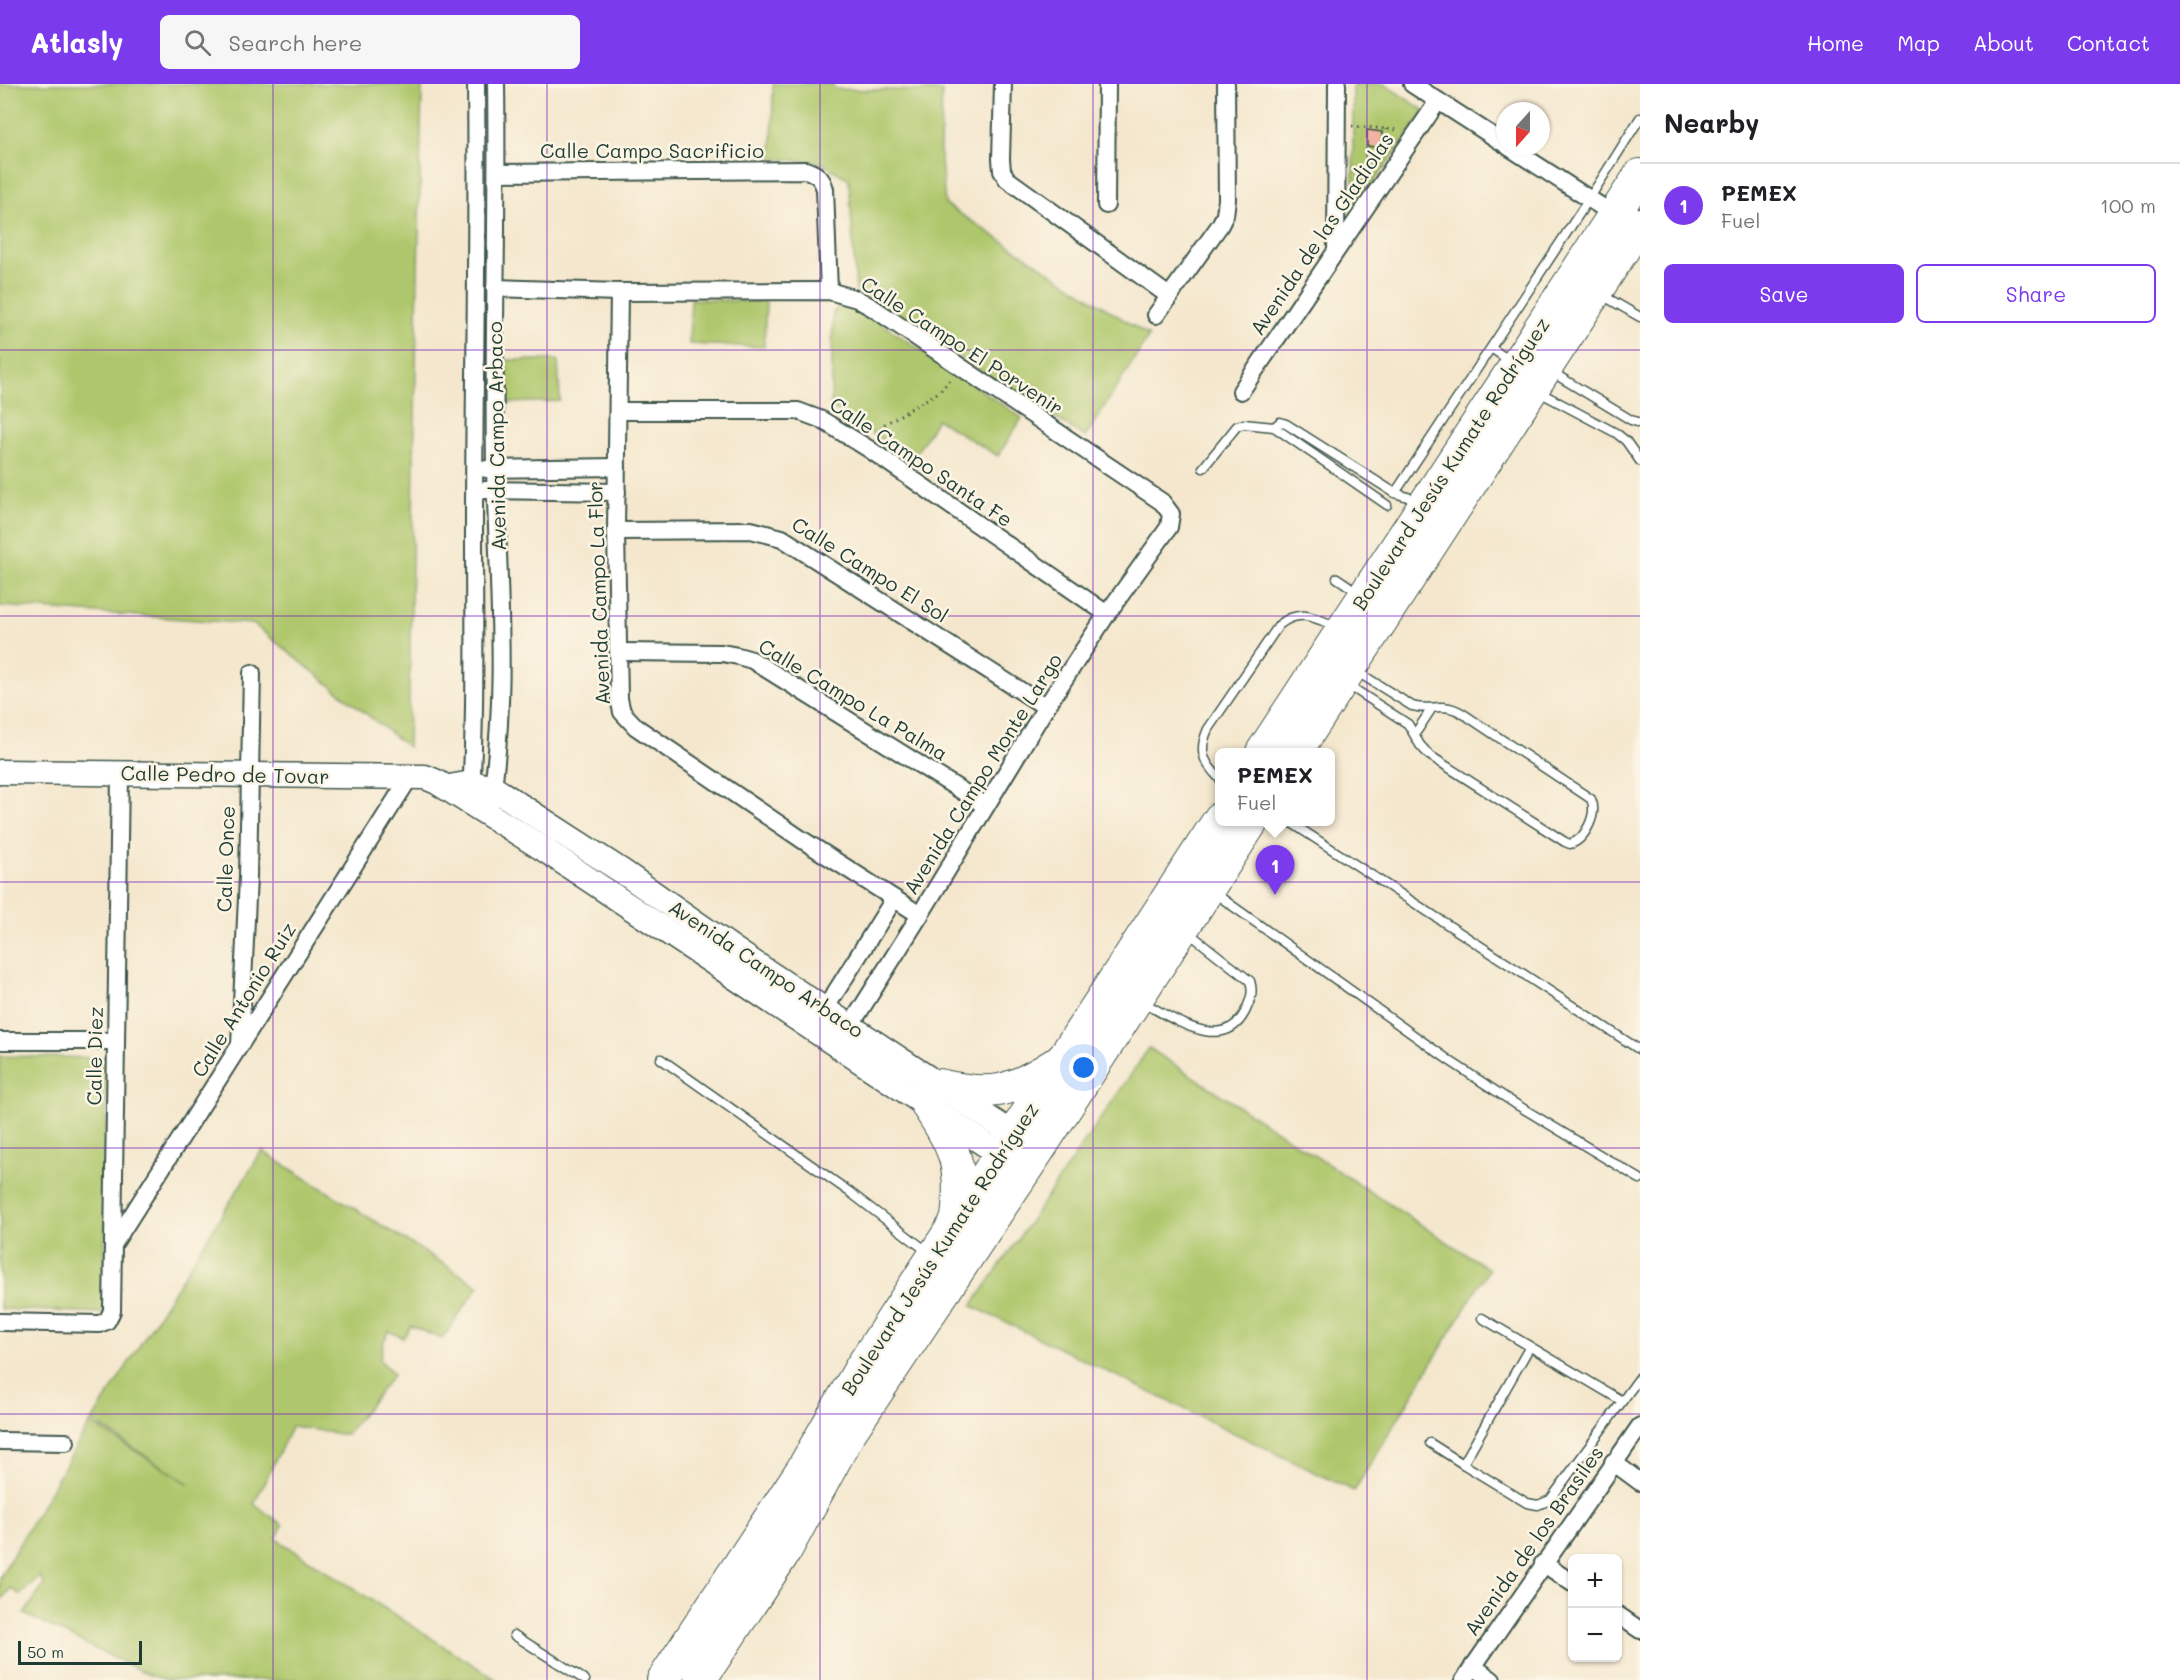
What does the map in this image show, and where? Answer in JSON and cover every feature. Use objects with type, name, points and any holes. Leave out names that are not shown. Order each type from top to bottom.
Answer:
[{"type":"highway","name":"Boulevard Jesús Kumate Rodríguez","points":[[1376,605],[1521,368],[1596,291],[1640,175]]},
{"type":"highway","name":"Boulevard Jesús Kumate Rodríguez","points":[[1299,748],[1376,605],[1426,503],[1624,220]]},
{"type":"highway","name":"Boulevard Jesús Kumate Rodríguez","points":[[1267,748],[1353,649]]},
{"type":"highway","name":"Boulevard Jesús Kumate Rodríguez","points":[[700,1680],[786,1550],[849,1434],[1019,1152],[1061,1061],[1215,826]]},
{"type":"highway","name":"Boulevard Jesús Kumate Rodríguez","points":[[663,1680],[803,1468],[861,1367],[957,1220],[1019,1152],[1136,999],[1249,826]]},
{"type":"highway","points":[[957,1220],[961,1188],[958,1167],[933,1096],[965,1091],[993,1091],[1027,1082],[1061,1061]]},
{"type":"highway","points":[[761,1532],[786,1550]]},
{"type":"street","name":"Avenida Campo Arbaco","points":[[475,795],[476,84]]},
{"type":"street","name":"Avenida Campo Arbaco","points":[[475,795],[499,677],[499,576],[495,469],[495,288],[498,173],[496,84]]},
{"type":"street","points":[[1003,84],[1001,159],[1002,171],[1007,179],[1169,297]]},
{"type":"street","points":[[1106,206],[1107,84]]},
{"type":"street","points":[[1156,315],[1225,215],[1227,199],[1226,84]]},
{"type":"street","points":[[1336,250],[1337,84]]},
{"type":"street","points":[[1412,84],[1496,138]]},
{"type":"street","name":"Avenida de las Gladiolas","points":[[1241,391],[1438,101]]},
{"type":"street","points":[[1523,156],[1624,220]]},
{"type":"street","name":"Calle Campo Sacrificio","points":[[498,173],[806,170],[816,173],[825,189],[829,291]]},
{"type":"street","name":"Calle Campo El Porvenir","points":[[495,288],[619,292],[829,291],[858,299],[1162,502],[1171,514],[1169,526]]},
{"type":"street","name":"Avenida Campo La Flor","points":[[619,292],[616,531],[619,699],[622,712],[630,723],[724,788],[920,915]]},
{"type":"street","name":"Calle Campo Santa Fe","points":[[618,411],[798,411],[822,420],[868,449],[1107,614]]},
{"type":"street","points":[[475,468],[617,467]]},
{"type":"street","points":[[475,489],[617,492]]},
{"type":"street","name":"Avenida Campo Monte Largo","points":[[844,1037],[1046,707],[1107,614],[1169,526]]},
{"type":"street","name":"Calle Campo El Sol","points":[[616,531],[751,530],[782,538],[1046,707]]},
{"type":"street","name":"Calle Campo La Palma","points":[[619,652],[722,653],[752,660],[986,806]]},
{"type":"street","name":"Calle Once","points":[[240,1046],[248,877],[252,673]]},
{"type":"street","name":"Calle Pedro de Tovar","points":[[0,772],[424,777],[475,795]]},
{"type":"street","name":"Calle Diez","points":[[0,1322],[91,1324],[107,1321],[112,1311],[120,774]]},
{"type":"street","name":"Calle Antonio Ruiz","points":[[113,1246],[410,777]]},
{"type":"street","name":"Avenida Campo Arbaco","points":[[475,795],[623,872],[825,1010],[844,1037]]},
{"type":"street","name":"Avenida Campo Arbaco","points":[[475,795],[812,1030],[844,1037],[1019,1152]]},
{"type":"street","points":[[812,1030],[894,899]]},
{"type":"street","points":[[0,1041],[116,1041]]},
{"type":"street","name":"Avenida de los Brasiles","points":[[1468,1673],[1640,1426]]},
{"type":"street","points":[[0,1441],[66,1442]]},
{"type":"street","points":[[1613,1462],[1640,1482]]},
{"type":"street","points":[[1543,1563],[1568,1580]]},
{"type":"street","points":[[1622,1618],[1640,1630]]},
{"type":"street","points":[[1468,1673],[1492,1680]]},
{"type":"lane","points":[[1624,220],[1640,118]]},
{"type":"lane","points":[[1596,291],[1640,317]]},
{"type":"lane","points":[[1521,368],[1640,423]]},
{"type":"lane","points":[[1521,368],[1616,433],[1638,453]]},
{"type":"lane","points":[[1395,493],[1521,368]]},
{"type":"lane","points":[[1274,427],[1280,422],[1286,424],[1395,493],[1426,503]]},
{"type":"lane","points":[[1203,468],[1237,426],[1244,424],[1274,427],[1387,505]]},
{"type":"lane","points":[[1336,578],[1376,605]]},
{"type":"lane","points":[[1215,773],[1204,759],[1202,749],[1203,739],[1208,729],[1279,625],[1295,616],[1306,616],[1353,649],[1412,706],[1420,709],[1440,706],[1456,709],[1585,794],[1593,805],[1594,815],[1577,841],[1570,844],[1565,842],[1429,755],[1353,649]]},
{"type":"lane","points":[[1415,734],[1432,708]]},
{"type":"lane","points":[[1296,826],[1640,1050]]},
{"type":"lane","points":[[1208,888],[1450,1061],[1514,1103],[1640,1179]]},
{"type":"lane","points":[[1136,999],[1181,1022],[1208,1032],[1225,1032],[1235,1026],[1244,1015],[1252,996],[1250,981],[1182,928]]},
{"type":"lane","points":[[661,1059],[851,1193],[934,1256]]},
{"type":"lane","points":[[1482,1318],[1529,1348],[1622,1401]]},
{"type":"lane","points":[[1463,1464],[1529,1348]]},
{"type":"lane","points":[[1430,1443],[1527,1503],[1538,1505],[1545,1503],[1550,1500],[1640,1377]]},
{"type":"lane","points":[[514,1635],[585,1680]]},
{"type":"path","points":[[1335,124],[1413,130],[1420,126]]},
{"type":"path","points":[[868,449],[885,424],[939,392],[962,368]]},
{"type":"green space","points":[[0,84],[422,84],[408,747],[253,624],[0,606]]},
{"type":"green space","points":[[773,84],[833,84],[834,89],[942,91],[940,150],[945,204],[1149,336],[1085,437],[856,291],[849,179],[821,163],[772,158]]},
{"type":"green space","points":[[1353,84],[1384,84],[1425,111],[1356,207],[1353,203]]},
{"type":"green space","points":[[691,299],[766,302],[764,347],[689,344]]},
{"type":"green space","points":[[842,303],[851,303],[1022,418],[998,456],[937,419],[913,459],[831,407],[833,313]]},
{"type":"green space","points":[[506,360],[558,360],[560,401],[507,403]]},
{"type":"green space","points":[[1149,1048],[1489,1269],[1354,1491],[972,1306]]},
{"type":"green space","points":[[0,1056],[107,1058],[104,1313],[0,1309]]},
{"type":"green space","points":[[262,1151],[479,1286],[442,1339],[411,1326],[403,1338],[389,1331],[384,1341],[380,1360],[394,1374],[346,1435],[292,1426],[254,1504],[283,1525],[276,1539],[497,1680],[167,1680],[149,1675],[24,1614],[44,1585],[40,1576],[20,1595],[11,1588],[0,1599],[0,1577],[90,1423],[189,1484],[92,1421]]},
{"type":"building","points":[[1367,130],[1382,132],[1382,148],[1367,146]]},
{"type":"place","name":"PEMEX","points":[[1275,895]]}]
